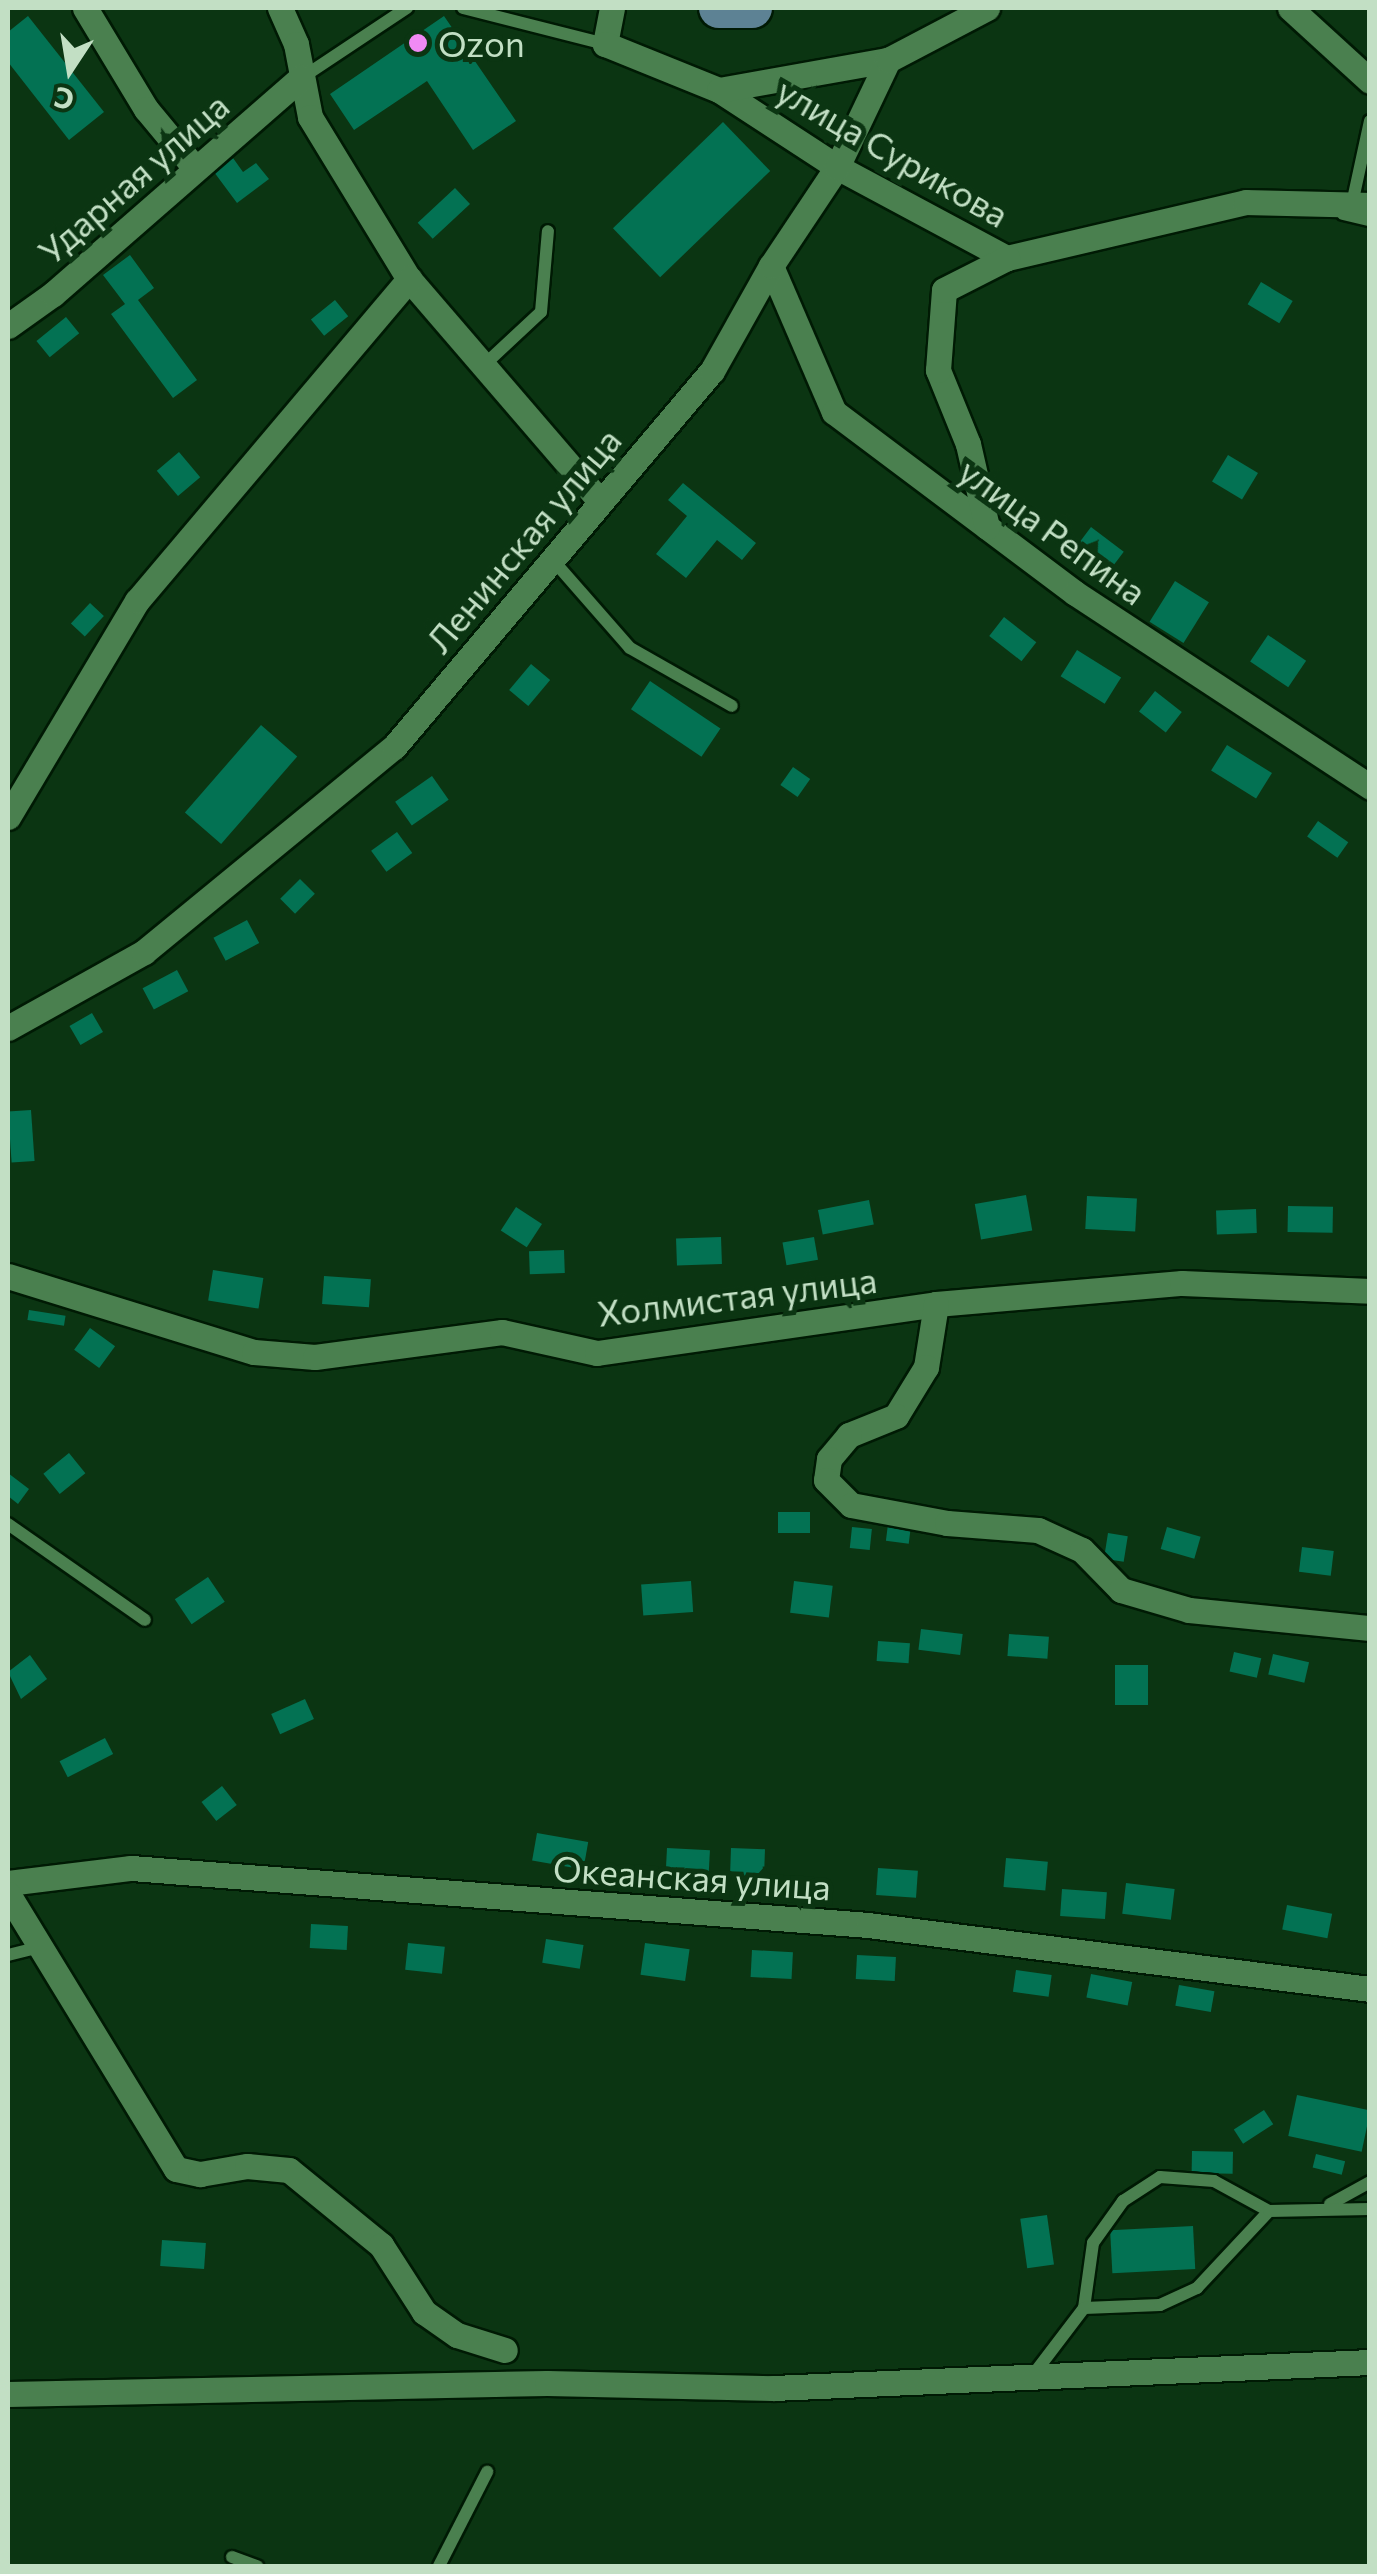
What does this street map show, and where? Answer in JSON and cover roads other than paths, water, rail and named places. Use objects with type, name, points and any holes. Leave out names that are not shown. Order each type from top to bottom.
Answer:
[{"type":"main road","points":[[720,8],[752,8]]},
{"type":"street","points":[[85,8],[146,109],[194,168]]},
{"type":"street","points":[[280,8],[296,44],[310,117],[408,280],[600,501]]},
{"type":"street","points":[[606,44],[612,8]]},
{"type":"street","points":[[719,90],[888,60],[987,8]]},
{"type":"street","points":[[1290,8],[1370,80]]},
{"type":"street","name":"улица Сурикова","points":[[606,44],[719,90],[837,167],[1006,258],[1246,202],[1364,210]]},
{"type":"street","name":"Ленинская улица","points":[[8,1028],[144,952],[394,747],[712,372],[770,266],[837,167],[888,60]]},
{"type":"street","name":"Ударная улица","points":[[8,326],[53,294],[301,78]]},
{"type":"street","points":[[986,527],[968,444],[938,370],[942,306],[944,290],[1006,258]]},
{"type":"street","name":"улица Репина","points":[[770,266],[834,412],[1074,593],[1370,787]]},
{"type":"street","points":[[8,817],[137,601],[408,280]]},
{"type":"street","name":"Холмистая улица","points":[[8,1276],[254,1352],[315,1356],[502,1332],[597,1353],[725,1340],[936,1304],[1182,1283],[1370,1291]]},
{"type":"street","points":[[936,1304],[926,1367],[896,1416],[849,1435],[829,1459],[826,1480],[851,1505],[947,1523],[1038,1530],[1082,1550],[1121,1590],[1189,1610],[1370,1628]]},
{"type":"street","name":"Океанская улица","points":[[8,1883],[131,1868],[868,1925],[1370,1989]]},
{"type":"street","points":[[8,1894],[36,1948],[176,2169],[289,2170],[381,2244],[424,2312],[457,2335],[506,2350]]},
{"type":"street","points":[[8,2394],[546,2382],[773,2388],[1370,2362]]},
{"type":"lane","points":[[301,78],[407,8]]},
{"type":"lane","points":[[464,8],[606,44]]},
{"type":"lane","points":[[1364,210],[1370,121]]},
{"type":"lane","points":[[483,366],[541,312],[548,232]]},
{"type":"lane","points":[[552,559],[630,648],[732,706]]},
{"type":"lane","points":[[8,1524],[145,1620]]},
{"type":"lane","points":[[8,1955],[36,1948]]},
{"type":"lane","points":[[1031,2377],[1084,2308],[1093,2243],[1123,2201],[1160,2177],[1214,2182],[1270,2211],[1328,2206],[1370,2209]]},
{"type":"lane","points":[[1328,2206],[1370,2182]]},
{"type":"lane","points":[[1084,2308],[1160,2305],[1197,2288],[1270,2211]]},
{"type":"lane","points":[[439,2566],[487,2472]]},
{"type":"lane","points":[[232,2557],[257,2566]]},
{"type":"place","name":"Ozon","points":[[418,43]]}]
